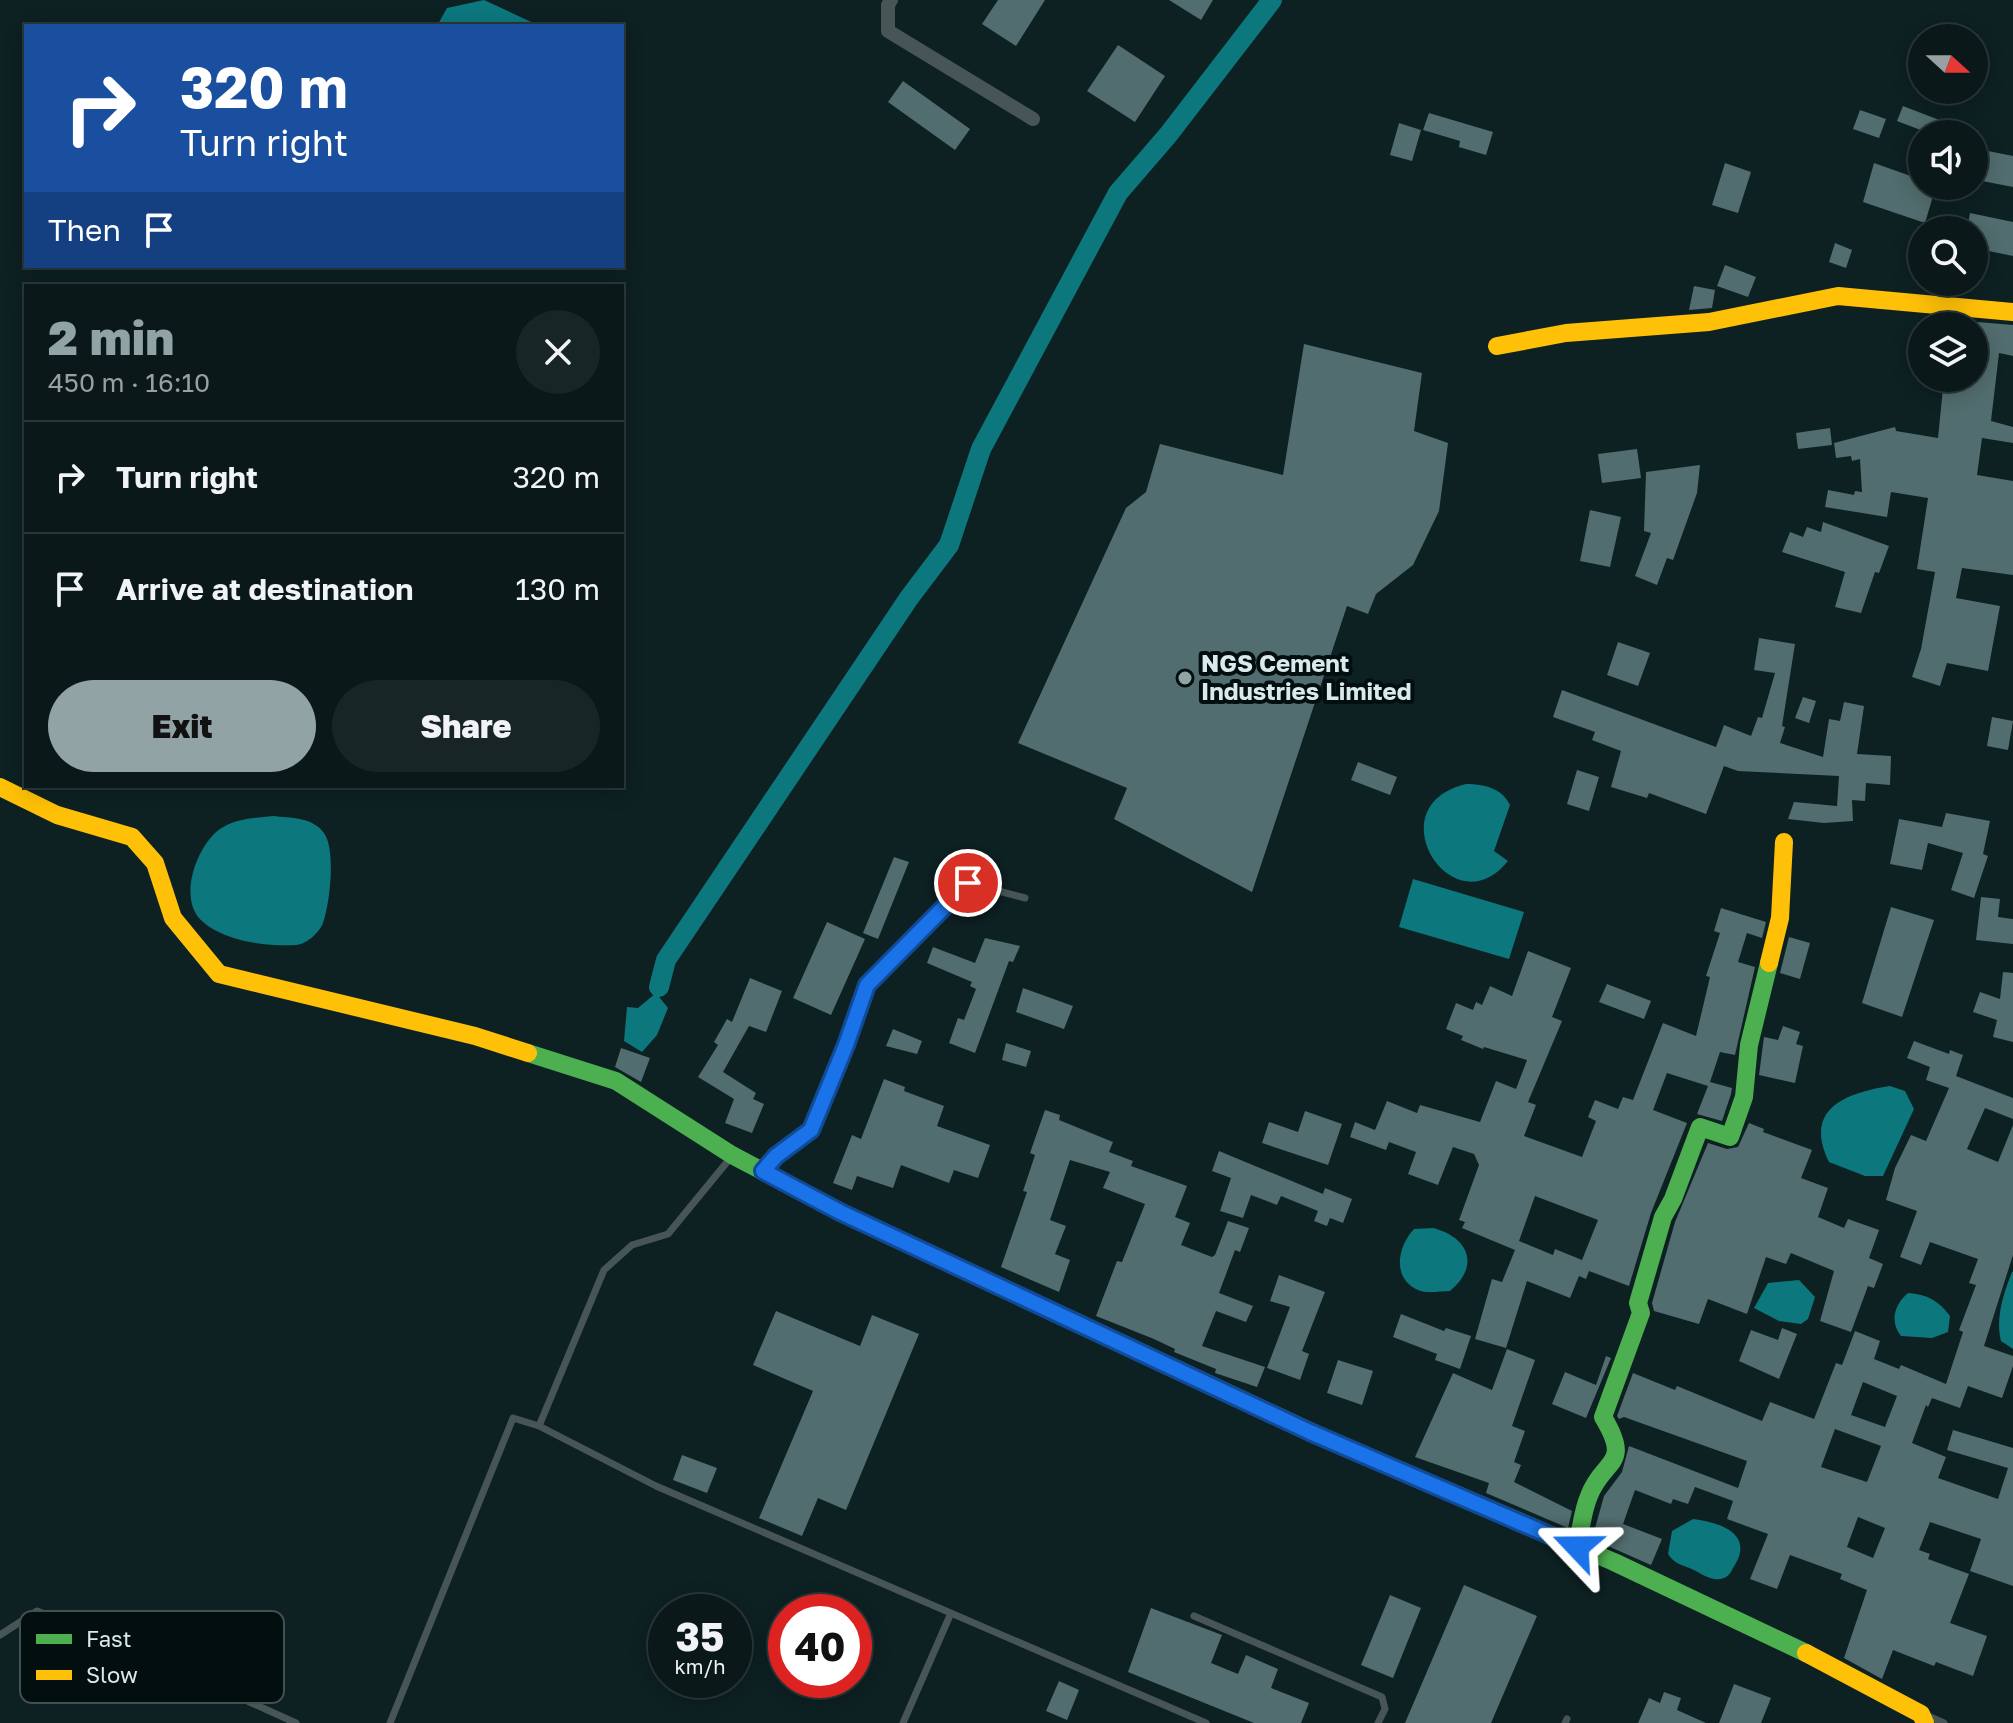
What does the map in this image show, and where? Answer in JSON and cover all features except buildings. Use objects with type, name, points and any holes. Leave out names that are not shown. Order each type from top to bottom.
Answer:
[{"type":"street","points":[[891,0],[888,5],[888,31],[1033,119]]},
{"type":"street","points":[[1497,346],[1566,333],[1709,322],[1838,296],[2013,312]]},
{"type":"street","points":[[0,787],[57,815],[132,837],[155,863],[173,918],[219,974],[475,1036],[616,1081],[732,1155],[854,1219],[1310,1432],[1777,1637],[1923,1718]]},
{"type":"street","points":[[1577,1547],[1589,1494],[1610,1467],[1615,1454],[1617,1440],[1603,1417],[1641,1313],[1638,1303],[1663,1217],[1673,1199],[1700,1127],[1730,1137],[1744,1097],[1749,1045],[1780,918],[1784,842]]},
{"type":"lane","points":[[763,1171],[776,1156],[811,1130],[867,985],[896,953],[968,883],[1025,898]]},
{"type":"lane","points":[[539,1426],[604,1270],[632,1245],[668,1234],[732,1155]]},
{"type":"lane","points":[[390,1723],[513,1418],[539,1426],[656,1486],[1202,1722]]},
{"type":"lane","points":[[903,1723],[951,1613]]},
{"type":"lane","points":[[1194,1616],[1382,1697],[1385,1709],[1378,1723]]},
{"type":"lane","points":[[0,1635],[20,1622]]},
{"type":"lane","points":[[252,1703],[296,1723]]},
{"type":"lane","points":[[1923,1718],[1944,1723]]},
{"type":"water","points":[[484,0],[536,24],[438,24],[447,8]]},
{"type":"water","points":[[1466,784],[1492,788],[1510,805],[1494,851],[1508,861],[1487,878],[1465,881],[1446,873],[1432,857],[1424,836],[1426,815],[1439,796]]},
{"type":"water","points":[[273,816],[301,819],[314,824],[324,833],[330,851],[330,890],[323,923],[312,937],[296,945],[259,944],[222,933],[202,921],[191,900],[193,873],[204,847],[212,837],[232,823]]},
{"type":"water","points":[[1413,879],[1524,912],[1509,959],[1399,927]]},
{"type":"water","points":[[656,993],[668,1008],[657,1035],[642,1052],[624,1041],[627,1007],[638,1008]]},
{"type":"water","points":[[1890,1086],[1905,1091],[1914,1109],[1883,1176],[1865,1176],[1829,1162],[1822,1144],[1821,1129],[1833,1107],[1858,1093]]},
{"type":"water","points":[[1433,1228],[1455,1238],[1466,1253],[1465,1271],[1450,1291],[1418,1290],[1409,1285],[1401,1270],[1401,1253],[1408,1236],[1414,1229]]},
{"type":"water","points":[[2012,1272],[2013,1349],[2001,1341],[1999,1333],[2003,1297]]},
{"type":"water","points":[[1799,1280],[1815,1297],[1808,1319],[1801,1324],[1779,1321],[1754,1308],[1768,1283]]},
{"type":"water","points":[[1908,1293],[1927,1297],[1941,1306],[1950,1316],[1948,1332],[1932,1338],[1901,1336],[1895,1324],[1895,1313]]},
{"type":"water","points":[[1693,1519],[1730,1530],[1740,1543],[1736,1563],[1726,1577],[1708,1577],[1676,1562],[1668,1554],[1672,1531]]},
{"type":"waterway","points":[[659,987],[666,960],[909,598],[949,545],[981,449],[1118,193],[1168,135],[1272,0]]},
{"type":"traffic: fast","points":[[1577,1547],[1589,1496],[1615,1454],[1612,1433],[1603,1417],[1641,1313],[1638,1303],[1663,1217],[1673,1199],[1700,1127],[1730,1137],[1744,1097],[1749,1045],[1769,963]]},
{"type":"traffic: fast","points":[[528,1053],[616,1081],[732,1155],[840,1212],[1039,1305]]},
{"type":"traffic: fast","points":[[1322,1437],[1614,1562],[1806,1653]]},
{"type":"traffic: slow","points":[[1497,346],[1566,333],[1709,322],[1838,296],[2013,312]]},
{"type":"traffic: slow","points":[[0,787],[57,815],[132,837],[155,863],[173,918],[219,974],[475,1036],[528,1053]]},
{"type":"traffic: slow","points":[[1769,963],[1780,918],[1784,842]]},
{"type":"traffic: slow","points":[[1039,1305],[1322,1437]]},
{"type":"traffic: slow","points":[[1806,1653],[1921,1714],[1925,1723]]},
{"type":"place","name":"NGS Cement Industries Limited","points":[[1185,678]]},
{"type":"route","points":[[968,883],[926,922],[867,985],[811,1130],[776,1156],[763,1171],[840,1212],[1310,1432],[1577,1547]]}]
